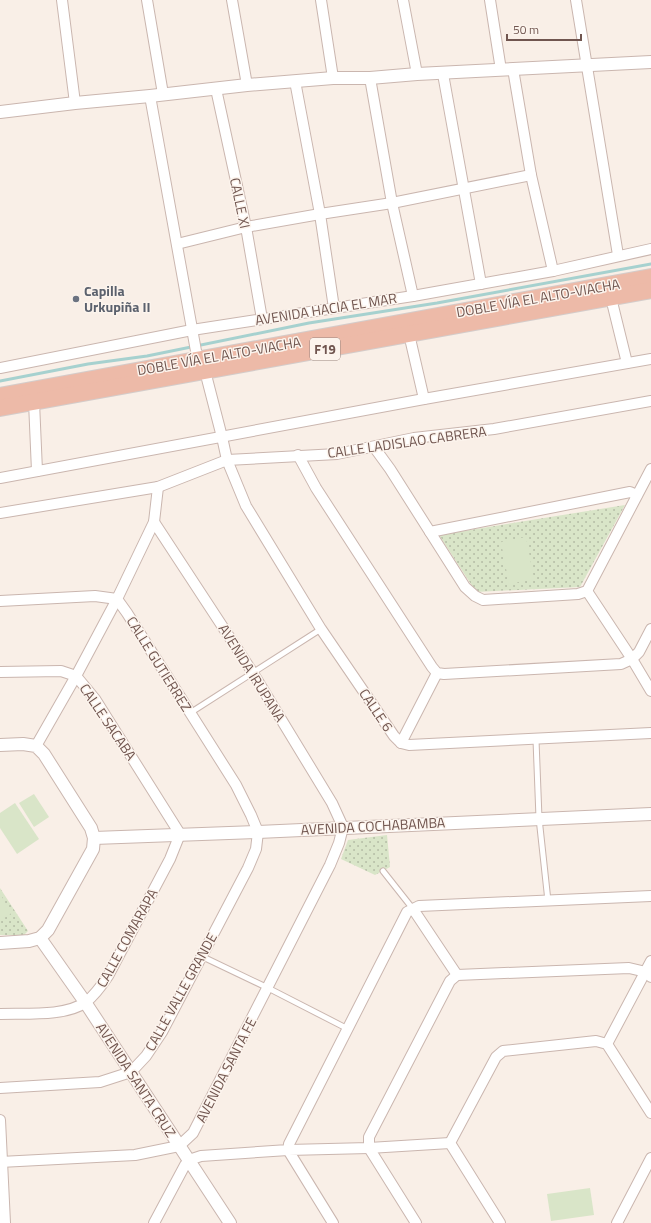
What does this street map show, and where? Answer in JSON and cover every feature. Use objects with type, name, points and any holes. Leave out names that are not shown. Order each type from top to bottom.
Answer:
[{"type":"highway","name":"DOBLE VÍA EL ALTO-VIACHA","points":[[0,396],[200,361],[651,277]]},
{"type":"highway","name":"DOBLE VÍA EL ALTO-VIACHA","points":[[0,408],[34,402],[200,361],[409,334],[651,290]]},
{"type":"street","points":[[62,0],[75,102]]},
{"type":"street","points":[[147,0],[163,94]]},
{"type":"street","points":[[232,0],[248,85]]},
{"type":"street","points":[[321,0],[332,78]]},
{"type":"street","points":[[403,0],[417,74]]},
{"type":"street","points":[[490,0],[553,271]]},
{"type":"street","points":[[576,0],[618,255]]},
{"type":"street","points":[[0,112],[75,102],[332,78],[370,78],[417,74],[443,74],[651,62]]},
{"type":"street","points":[[443,74],[481,284]]},
{"type":"street","points":[[370,78],[392,203],[413,296]]},
{"type":"street","points":[[295,81],[320,214],[334,308]]},
{"type":"street","name":"CALLE XI","points":[[216,89],[246,227],[262,318]]},
{"type":"street","name":"CALLE 6","points":[[150,96],[194,340],[222,437],[227,460],[246,506],[322,629],[394,736],[401,743],[409,745],[536,740],[651,733]]},
{"type":"street","points":[[177,244],[246,227],[392,203],[531,175]]},
{"type":"street","name":"AVENIDA HACIA EL MAR","points":[[0,368],[192,330],[262,318],[413,296],[553,271],[618,255],[651,249]]},
{"type":"street","points":[[611,298],[627,363]]},
{"type":"street","points":[[409,334],[424,399]]},
{"type":"street","points":[[0,478],[424,399],[651,359]]},
{"type":"street","name":"CALLE LADISLAO CABRERA","points":[[0,513],[158,487],[227,460],[338,454],[414,438],[494,429],[651,401]]},
{"type":"street","points":[[34,402],[37,471]]},
{"type":"street","points":[[374,447],[390,469],[466,587],[475,596],[483,600],[578,594],[587,591],[651,469]]},
{"type":"street","points":[[298,456],[325,502],[432,668],[437,673],[444,674],[621,664],[632,659],[639,652],[651,629]]},
{"type":"street","points":[[36,746],[76,676],[117,599],[154,522],[158,487]]},
{"type":"street","points":[[430,532],[630,492],[637,495]]},
{"type":"street","name":"AVENIDA IRUPANA","points":[[154,522],[253,673],[318,778],[343,827]]},
{"type":"street","points":[[587,591],[632,659],[651,692]]},
{"type":"street","points":[[0,601],[95,596],[117,599]]},
{"type":"street","name":"CALLE GUTIERREZ","points":[[117,599],[236,785],[258,832]]},
{"type":"street","name":"CALLE SACABA","points":[[0,672],[61,671],[76,676],[96,698],[180,834]]},
{"type":"street","points":[[401,743],[437,673]]},
{"type":"street","points":[[0,745],[24,744],[36,746],[48,760],[91,828],[94,838],[93,849],[48,930],[40,938],[29,941],[0,943]]},
{"type":"street","name":"AVENIDA COCHABAMBA","points":[[94,838],[651,814]]},
{"type":"street","name":"AVENIDA SANTA FE","points":[[179,1146],[193,1133],[268,988],[330,865],[339,843],[343,827]]},
{"type":"street","name":"CALLE VALLE GRANDE","points":[[0,1088],[100,1082],[131,1072],[146,1056],[162,1032],[256,849],[258,832]]},
{"type":"street","name":"CALLE COMARAPA","points":[[0,1014],[51,1012],[71,1009],[85,1002],[98,990],[108,976],[170,859],[180,834]]},
{"type":"street","points":[[333,1223],[288,1150],[289,1144],[407,912],[419,906],[651,896]]},
{"type":"street","points":[[413,908],[457,976]]},
{"type":"street","name":"AVENIDA SANTA CRUZ","points":[[40,938],[85,1002],[230,1223]]},
{"type":"street","points":[[607,1044],[649,974],[651,962]]},
{"type":"street","points":[[416,1223],[369,1148],[369,1138],[450,982],[457,976],[629,968],[649,974]]},
{"type":"street","points":[[450,1143],[496,1058],[503,1051],[596,1041],[607,1044],[651,1113]]},
{"type":"street","points":[[0,1120],[5,1223]]},
{"type":"street","points":[[154,1223],[180,1173],[189,1160],[201,1156],[288,1150],[369,1148],[450,1143]]},
{"type":"street","points":[[450,1143],[500,1223]]},
{"type":"street","points":[[1,1162],[135,1155],[179,1146]]},
{"type":"street","points":[[617,1223],[651,1158]]},
{"type":"lane","points":[[190,713],[322,629]]},
{"type":"lane","points":[[536,740],[539,818],[548,901]]},
{"type":"lane","points":[[383,871],[413,908]]},
{"type":"lane","points":[[201,956],[348,1029]]},
{"type":"green space","points":[[625,505],[580,587],[476,592],[439,535]]},
{"type":"green space","points":[[526,537],[534,579],[509,584],[501,542]]},
{"type":"green space","points":[[34,794],[49,817],[34,827],[19,803]]},
{"type":"green space","points":[[15,803],[39,839],[17,854],[0,828],[0,813]]},
{"type":"green space","points":[[387,835],[390,867],[375,875],[341,859],[348,840]]},
{"type":"green space","points":[[0,888],[28,931],[24,935],[0,935]]},
{"type":"green space","points":[[0,893],[11,914],[0,920]]},
{"type":"green space","points":[[590,1188],[594,1215],[551,1221],[547,1194]]},
{"type":"waterway","points":[[0,381],[88,364],[147,356],[309,323],[437,303],[651,264]]},
{"type":"place","name":"Capilla Urkupiña II","points":[[76,299]]}]
